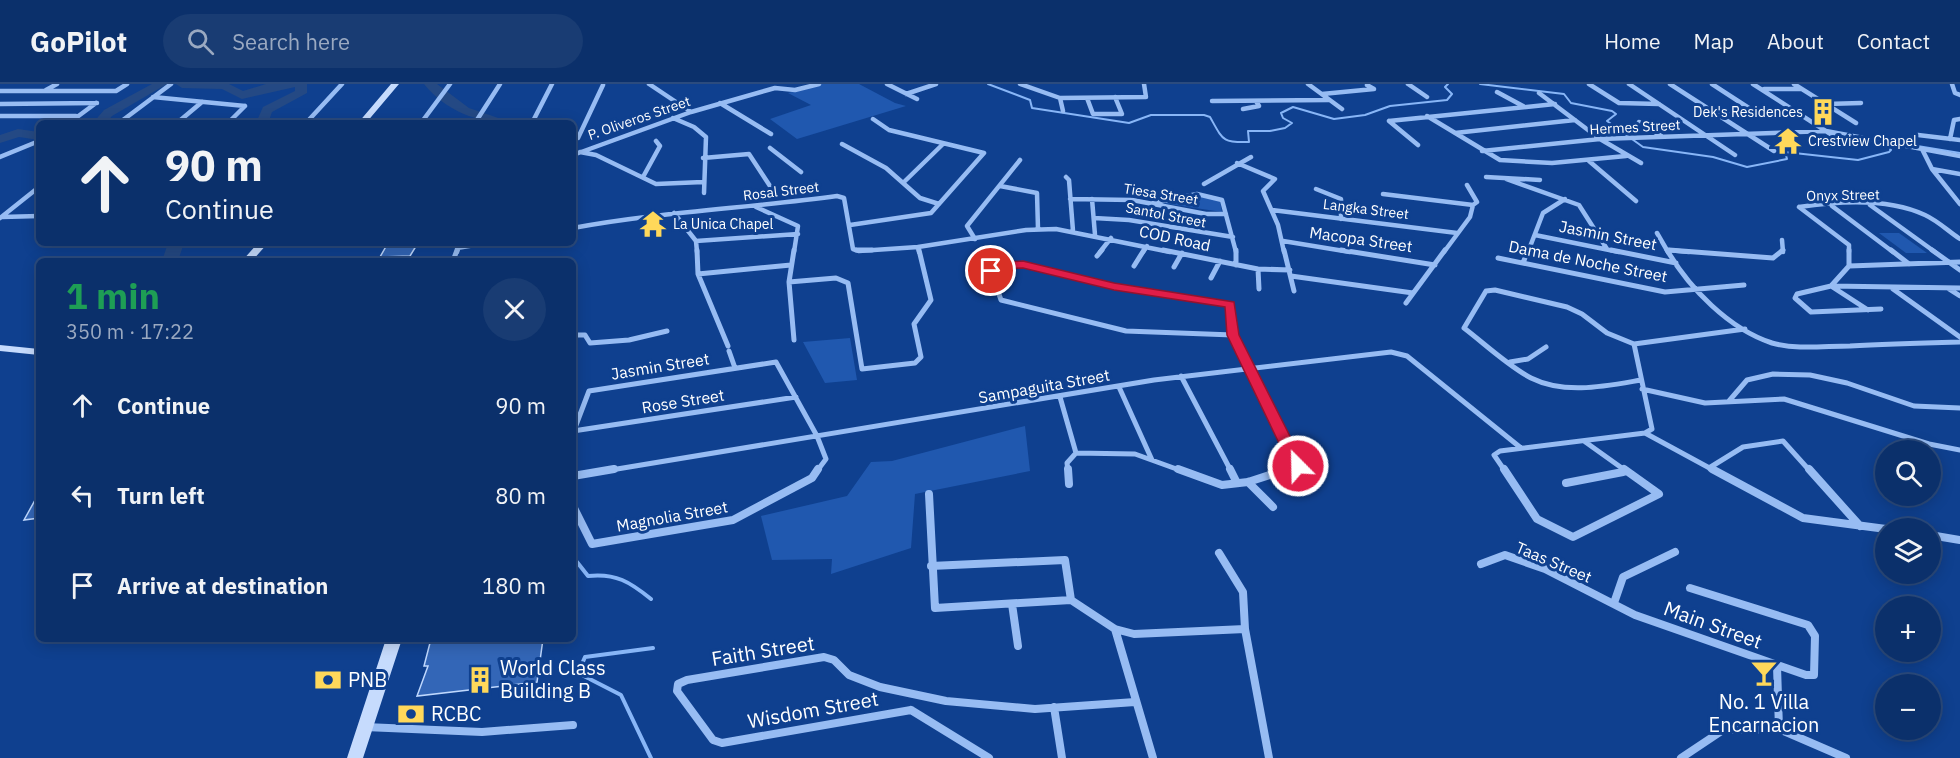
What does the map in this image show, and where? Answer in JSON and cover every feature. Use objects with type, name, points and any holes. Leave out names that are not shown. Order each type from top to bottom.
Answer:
[{"type":"main road","points":[[365,120],[395,84]]},
{"type":"main road","points":[[250,258],[260,246]]},
{"type":"main road","points":[[0,348],[36,352]]},
{"type":"main road","points":[[355,758],[393,642]]},
{"type":"street","points":[[46,91],[57,84]]},
{"type":"street","points":[[0,91],[116,91],[127,84]]},
{"type":"street","points":[[123,120],[171,84]]},
{"type":"street","points":[[309,120],[342,84]]},
{"type":"street","points":[[422,120],[450,84]]},
{"type":"street","points":[[477,120],[500,84]]},
{"type":"street","points":[[534,120],[552,84]]},
{"type":"street","points":[[649,84],[691,112]]},
{"type":"street","name":"P. Oliveros Street","points":[[576,154],[691,112],[775,88],[795,90],[819,84]]},
{"type":"street","points":[[887,84],[916,99]]},
{"type":"street","points":[[906,94],[936,84]]},
{"type":"street","points":[[1020,84],[1060,98],[1146,96],[1144,84]]},
{"type":"street","points":[[1308,84],[1342,108]]},
{"type":"street","points":[[1408,84],[1427,97]]},
{"type":"street","points":[[1589,84],[1619,103],[1660,104]]},
{"type":"street","points":[[1629,84],[1735,155]]},
{"type":"street","points":[[1670,84],[1774,152]]},
{"type":"street","points":[[1712,84],[1755,112],[1717,115]]},
{"type":"street","points":[[1753,84],[1849,146]]},
{"type":"street","points":[[1794,84],[1856,123]]},
{"type":"street","points":[[1952,84],[1955,93],[1960,94]]},
{"type":"street","points":[[576,139],[603,85]]},
{"type":"street","points":[[1322,94],[1374,89],[1367,85]]},
{"type":"street","points":[[1761,89],[1802,89]]},
{"type":"street","points":[[1497,92],[1524,107]]},
{"type":"street","points":[[1539,93],[1600,139],[1641,163]]},
{"type":"street","points":[[153,96],[245,106],[231,120]]},
{"type":"street","points":[[1087,98],[1093,114],[1120,114],[1122,113],[1115,97]]},
{"type":"street","points":[[1060,98],[1063,111]]},
{"type":"street","points":[[1212,101],[1329,100]]},
{"type":"street","points":[[1243,109],[1259,106],[1256,101]]},
{"type":"street","points":[[181,120],[202,102]]},
{"type":"street","points":[[0,104],[97,103],[72,120]]},
{"type":"street","points":[[1826,104],[1861,103]]},
{"type":"street","points":[[720,104],[771,134]]},
{"type":"street","points":[[1418,144],[1389,121],[1555,104]]},
{"type":"street","points":[[0,116],[76,116]]},
{"type":"street","points":[[1427,116],[1500,160],[1535,163],[1589,161],[1626,156]]},
{"type":"street","points":[[673,118],[703,133],[706,146],[703,158],[705,193]]},
{"type":"street","points":[[850,225],[927,215],[984,153],[889,130],[873,119]]},
{"type":"street","points":[[1950,139],[1954,120],[1960,119]]},
{"type":"street","points":[[1454,133],[1575,120]]},
{"type":"street","points":[[1640,122],[1661,136]]},
{"type":"street","points":[[1826,131],[1960,156]]},
{"type":"street","name":"Hermes Street","points":[[1482,151],[1600,139],[1745,132],[1826,131]]},
{"type":"street","points":[[1918,135],[1960,140]]},
{"type":"street","points":[[643,177],[659,151],[660,146],[656,141]]},
{"type":"street","points":[[0,157],[3,152],[36,142]]},
{"type":"street","points":[[842,144],[883,166],[920,198],[939,204]]},
{"type":"street","points":[[904,182],[943,144]]},
{"type":"street","points":[[770,148],[801,172]]},
{"type":"street","points":[[1922,149],[1932,169],[1960,204]]},
{"type":"street","points":[[579,152],[596,155],[656,184],[703,182]]},
{"type":"street","points":[[703,158],[749,154],[770,186]]},
{"type":"street","points":[[1204,184],[1251,157]]},
{"type":"street","points":[[975,239],[967,226],[1020,160]]},
{"type":"street","points":[[1589,161],[1636,201]]},
{"type":"street","points":[[1237,163],[1275,180],[1263,191],[1283,242],[1294,291]]},
{"type":"street","points":[[1932,169],[1960,174]]},
{"type":"street","points":[[1066,177],[1069,180],[1073,231]]},
{"type":"street","points":[[1486,177],[1540,180]]},
{"type":"street","points":[[1506,178],[1579,205],[1607,249]]},
{"type":"street","points":[[1406,303],[1470,217],[1473,205],[1478,199],[1467,185]]},
{"type":"street","points":[[999,186],[1037,193],[1038,229]]},
{"type":"street","points":[[1,218],[36,189]]},
{"type":"street","points":[[1316,189],[1341,199],[1341,219]]},
{"type":"street","points":[[1949,189],[1960,192]]},
{"type":"street","points":[[1151,203],[1201,194],[1222,200],[1233,237],[1236,265]]},
{"type":"street","points":[[1383,194],[1473,205]]},
{"type":"street","name":"Rosal Street","points":[[576,228],[674,213],[756,207],[842,196],[850,225],[853,249],[856,250],[918,247],[1038,229],[1056,229]]},
{"type":"street","name":"Tiesa Street","points":[[1070,199],[1132,200],[1206,214],[1226,214]]},
{"type":"street","points":[[1092,199],[1095,235]]},
{"type":"street","points":[[1523,263],[1545,210],[1565,200]]},
{"type":"street","points":[[1870,205],[1960,270]]},
{"type":"street","name":"Onyx Street","points":[[1849,266],[1849,245],[1799,207],[1870,205],[1923,215],[1960,239]]},
{"type":"street","points":[[1832,206],[1909,264]]},
{"type":"street","points":[[756,207],[794,222],[798,226],[789,282],[794,340]]},
{"type":"street","name":"Langka Street","points":[[1272,210],[1457,232]]},
{"type":"street","points":[[674,213],[696,241],[798,234]]},
{"type":"street","points":[[1,218],[36,216]]},
{"type":"street","name":"Santol Street","points":[[1094,218],[1122,218],[1203,235],[1233,237]]},
{"type":"street","name":"COD Road","points":[[1056,229],[1258,269],[1413,293]]},
{"type":"street","points":[[1658,233],[1676,263],[1695,288],[1745,329],[1766,340],[1792,347],[1960,342]]},
{"type":"street","name":"Jasmin Street","points":[[1535,235],[1676,263]]},
{"type":"street","points":[[1097,256],[1110,238]]},
{"type":"street","points":[[1668,250],[1773,258],[1784,252],[1782,240]]},
{"type":"street","name":"Jasmin Street","points":[[696,241],[698,274],[735,368]]},
{"type":"street","name":"Macopa Street","points":[[1283,242],[1435,265]]},
{"type":"street","points":[[1134,266],[1147,246]]},
{"type":"street","points":[[789,282],[836,278],[848,283],[862,369],[920,362],[914,324],[931,300],[918,247]]},
{"type":"street","points":[[1174,267],[1182,253]]},
{"type":"street","name":"Dama de Noche Street","points":[[1498,258],[1665,292],[1744,285]]},
{"type":"street","points":[[1211,278],[1220,261]]},
{"type":"street","points":[[1831,286],[1849,266],[1960,262]]},
{"type":"street","points":[[1069,484],[1067,463],[1076,453],[1122,452],[1152,460],[1214,483],[1248,482],[1298,466],[1233,335],[1230,304],[1114,287],[1023,264],[999,266],[991,271],[1000,300],[1126,331],[1233,335]]},
{"type":"street","points":[[698,274],[791,265]]},
{"type":"street","points":[[1258,269],[1259,289]]},
{"type":"street","points":[[1831,286],[1868,310]]},
{"type":"street","points":[[1881,309],[1811,312],[1795,298],[1797,294],[1831,286],[1892,289],[1960,288]]},
{"type":"street","points":[[1892,289],[1960,337]]},
{"type":"street","points":[[1949,289],[1960,296]]},
{"type":"street","points":[[1641,380],[1603,387],[1559,387],[1531,378],[1464,328],[1486,291],[1495,290],[1567,307],[1582,314],[1607,333],[1634,344],[1745,329]]},
{"type":"street","points":[[576,335],[585,335],[590,343],[629,340],[667,331]]},
{"type":"street","points":[[1584,441],[1623,472],[1655,489],[1659,494],[1577,536],[1568,536],[1537,519],[1494,455],[1500,451],[1645,433],[1652,429],[1634,344]]},
{"type":"street","points":[[1510,362],[1528,359],[1546,348]]},
{"type":"street","name":"Sampaguita Street","points":[[576,476],[1181,376],[1399,353],[1497,427],[1521,448]]},
{"type":"street","name":"Jasmin Street","points":[[576,425],[590,391],[776,362],[817,436]]},
{"type":"street","points":[[1729,401],[1746,380],[1773,374],[1801,374],[1847,383],[1914,406],[1960,408]]},
{"type":"street","points":[[1181,376],[1237,483]]},
{"type":"street","points":[[1119,387],[1152,460]]},
{"type":"street","points":[[1642,389],[1705,403],[1784,399],[1929,444],[1960,450]]},
{"type":"street","name":"Rose Street","points":[[576,432],[796,397]]},
{"type":"street","points":[[1060,397],[1076,453]]},
{"type":"street","points":[[1645,433],[1803,518],[1875,528]]},
{"type":"street","name":"Magnolia Street","points":[[576,512],[592,544],[704,527],[733,520],[812,478],[826,459],[817,436]]},
{"type":"street","points":[[1709,468],[1730,451],[1752,442],[1784,441],[1860,526]]},
{"type":"street","points":[[1566,483],[1623,472]]},
{"type":"street","points":[[1248,482],[1273,507]]},
{"type":"street","points":[[928,494],[935,608],[1071,600],[1115,628],[1134,634],[1245,629]]},
{"type":"street","points":[[1941,537],[1960,540]]},
{"type":"street","points":[[1614,603],[1623,577],[1675,552]]},
{"type":"street","points":[[1219,553],[1243,592],[1245,629],[1269,758]]},
{"type":"street","name":"Taas Street","points":[[1482,564],[1505,555],[1545,569],[1614,603]]},
{"type":"street","points":[[931,566],[1065,560],[1071,600]]},
{"type":"street","points":[[1690,588],[1799,621],[1811,628],[1815,636],[1814,675],[1806,675],[1777,666]]},
{"type":"street","name":"Main Street","points":[[1614,603],[1635,615],[1777,666],[1779,729]]},
{"type":"street","points":[[1012,604],[1018,646]]},
{"type":"street","points":[[1115,628],[1135,702],[1154,758]]},
{"type":"street","name":"Faith Street","points":[[722,743],[713,740],[677,691],[678,684],[687,680],[824,657],[834,660],[849,675],[879,687],[915,696],[1035,709],[1135,702]]},
{"type":"street","points":[[915,696],[911,710],[989,758]]},
{"type":"street","points":[[1054,707],[1062,758]]},
{"type":"street","name":"Wisdom Street","points":[[722,743],[911,710]]},
{"type":"street","points":[[364,727],[482,732],[573,725]]},
{"type":"street","points":[[1681,758],[1723,730],[1779,729],[1846,758]]},
{"type":"shaded area","points":[[821,84],[859,84],[895,103],[906,106],[797,139],[770,119],[811,105],[788,93]]},
{"type":"shaded area","points":[[1200,195],[1220,201],[1222,212],[1162,203]]},
{"type":"shaded area","points":[[1879,233],[1899,233],[1927,253],[1906,253]]},
{"type":"shaded area","points":[[850,338],[857,380],[825,383],[803,342]]},
{"type":"shaded area","points":[[1025,426],[1030,471],[915,494],[911,548],[831,574],[832,559],[772,560],[761,516],[847,496],[871,462],[892,461]]},
{"type":"building","points":[[386,246],[416,246],[410,256],[380,257]]},
{"type":"building","points":[[36,498],[36,518],[24,520]]},
{"type":"building","points":[[430,642],[543,642],[537,682],[417,696],[428,666],[424,666]]},
{"type":"waterway","points":[[102,120],[108,113],[161,84]]},
{"type":"waterway","points":[[182,84],[224,86],[242,95],[268,87],[292,84]]},
{"type":"waterway","points":[[263,120],[267,110],[301,93],[301,84]]},
{"type":"waterway","points":[[430,84],[449,101],[465,111],[494,120]]},
{"type":"waterway","points":[[988,84],[1030,100],[1032,108],[1129,123],[1151,115],[1204,115],[1210,117],[1224,138],[1233,142],[1249,142],[1248,131],[1285,128],[1292,123],[1283,118],[1281,113],[1293,107],[1334,119],[1365,115],[1390,106],[1447,100],[1452,94],[1445,87],[1448,84]]},
{"type":"waterway","points":[[1480,84],[1564,94],[1571,103],[1612,111],[1616,114],[1607,121],[1643,147],[1713,157],[1747,167],[1787,159],[1785,152],[1858,160],[1889,152],[1891,150],[1886,144]]},
{"type":"waterway","points":[[0,139],[18,133],[36,136]]},
{"type":"waterway","points":[[1887,141],[1960,153]]},
{"type":"waterway","points":[[171,258],[175,246]]},
{"type":"waterway","points":[[576,562],[588,576],[615,577],[651,599]]},
{"type":"waterway","points":[[651,758],[621,695],[578,673],[585,657],[653,648]]},
{"type":"place","name":"Dek's Residences","points":[[1823,112]]},
{"type":"place","name":"Crestview Chapel","points":[[1788,141]]},
{"type":"place","name":"La Unica Chapel","points":[[653,224]]},
{"type":"place","name":"No. 1 Villa Encarnacion","points":[[1764,673]]},
{"type":"place","name":"PNB","points":[[328,680]]},
{"type":"place","name":"World Class Building B","points":[[480,680]]},
{"type":"place","name":"RCBC","points":[[411,714]]},
{"type":"route","points":[[991,271],[999,266],[1023,264],[1114,287],[1230,304],[1233,335],[1298,466]]}]
